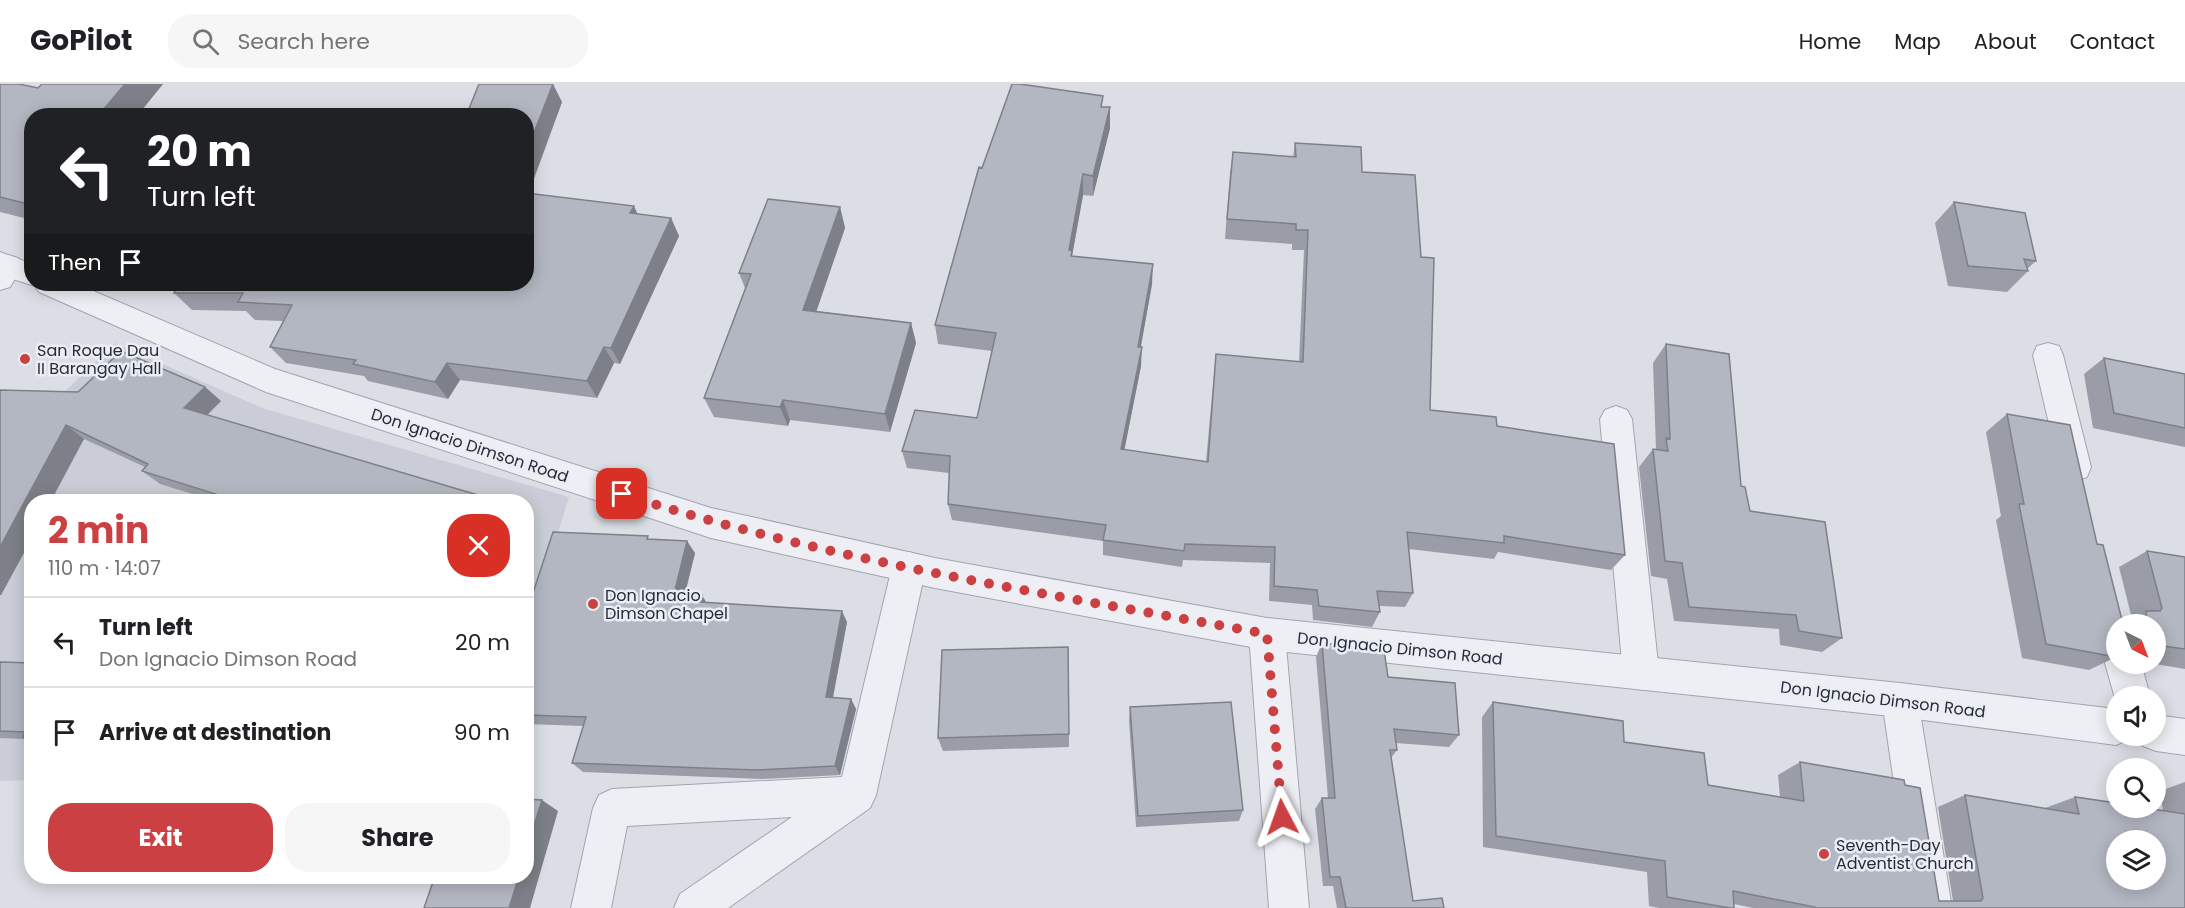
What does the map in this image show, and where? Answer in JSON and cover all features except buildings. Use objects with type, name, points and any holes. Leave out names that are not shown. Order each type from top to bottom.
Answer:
[{"type":"street","name":"Don Ignacio Dimson Road","points":[[65,291],[266,379],[711,523],[909,567],[1267,634],[1900,700],[2106,726]]},
{"type":"street","points":[[2048,355],[2082,495]]},
{"type":"street","points":[[1616,419],[1641,673]]},
{"type":"street","points":[[694,908],[857,795],[909,567]]},
{"type":"street","points":[[1267,634],[1289,908]]},
{"type":"street","points":[[1900,700],[1932,908]]},
{"type":"street","points":[[2166,734],[2185,737]]},
{"type":"street","points":[[591,908],[612,808],[857,795]]},
{"type":"shaded area","points":[[115,343],[262,408],[569,497],[534,612],[534,494],[24,494],[24,780],[0,781],[0,400],[55,401]]},
{"type":"place","name":"San Roque Dau II Barangay Hall","points":[[25,359]]},
{"type":"place","name":"Don Ignacio Dimson Chapel","points":[[593,604]]},
{"type":"place","name":"Seventh-Day Adventist Church","points":[[1824,854]]},
{"type":"route","points":[[622,494],[711,523],[935,573],[1267,634],[1282,817]]}]
